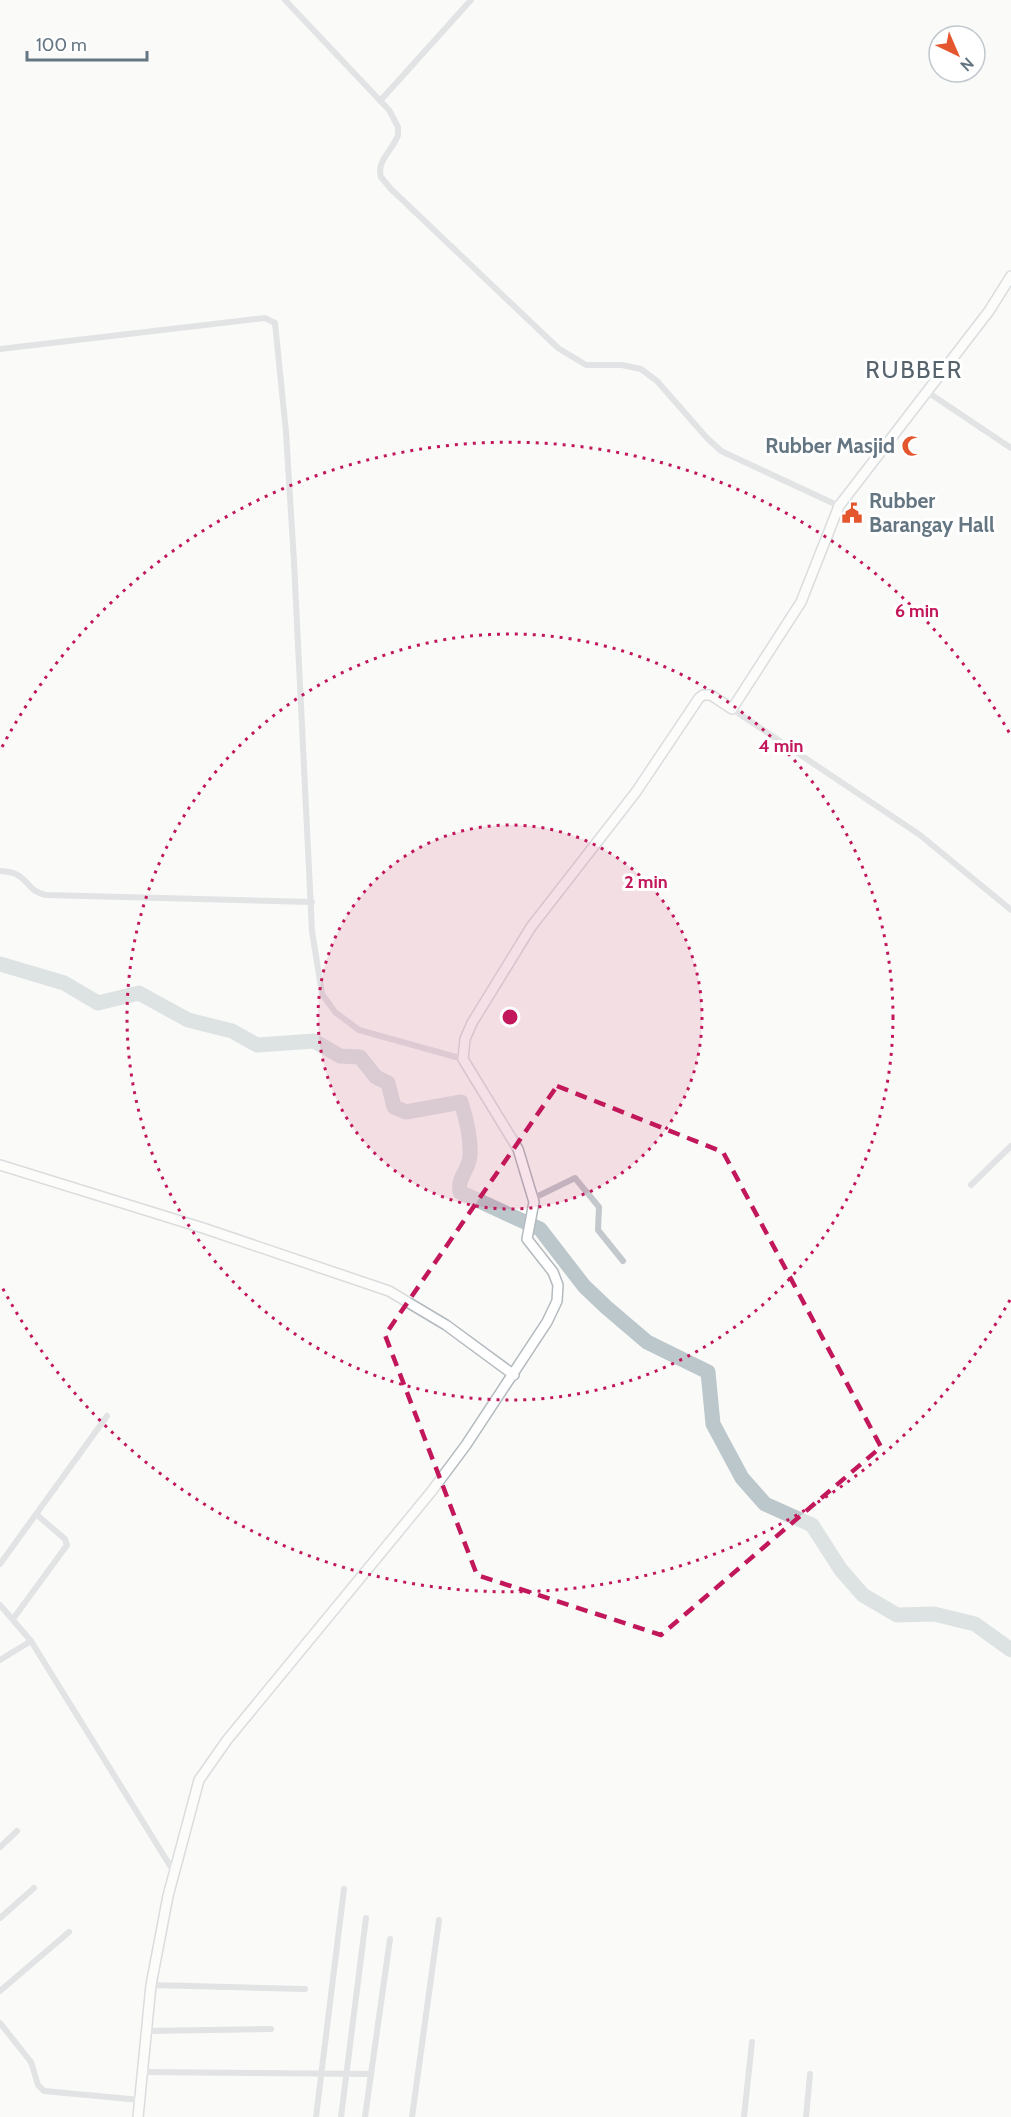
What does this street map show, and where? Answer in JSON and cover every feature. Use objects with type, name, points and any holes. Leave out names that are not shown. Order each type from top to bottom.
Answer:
[{"type":"street","points":[[285,0],[381,101],[398,127],[396,141],[381,163],[379,170],[381,177],[537,329],[580,363],[622,365],[641,369],[657,381],[707,438],[722,451],[839,506]]},
{"type":"street","points":[[381,101],[471,0]]},
{"type":"street","points":[[732,709],[801,602],[839,506],[989,311],[1011,276]]},
{"type":"street","points":[[0,349],[264,318],[275,323],[292,527],[312,931],[322,994],[335,1012],[359,1030],[463,1059]]},
{"type":"street","points":[[926,391],[1011,448]]},
{"type":"street","points":[[138,2117],[152,1985],[174,1872],[193,1794],[205,1768],[431,1492],[514,1375],[548,1322],[559,1293],[553,1272],[528,1242],[527,1227],[533,1211],[534,1198],[512,1136],[463,1059],[465,1039],[472,1023],[531,927],[636,792],[703,695],[711,695],[920,835],[1011,910]]},
{"type":"street","points":[[0,871],[21,875],[36,892],[46,895],[312,902]]},
{"type":"street","points":[[971,1185],[1011,1146]]},
{"type":"street","points":[[0,1165],[214,1232],[389,1291],[446,1325],[514,1375]]},
{"type":"street","points":[[534,1198],[575,1178],[594,1198],[598,1207],[598,1230],[623,1261]]},
{"type":"street","points":[[0,1564],[107,1416]]},
{"type":"street","points":[[13,1619],[67,1545],[65,1539],[37,1515]]},
{"type":"street","points":[[0,1605],[31,1641],[174,1872]]},
{"type":"street","points":[[0,1660],[31,1641]]},
{"type":"street","points":[[0,1847],[17,1831]]},
{"type":"street","points":[[0,1918],[34,1888]]},
{"type":"street","points":[[316,2117],[344,1888]]},
{"type":"street","points":[[341,2117],[366,1918]]},
{"type":"street","points":[[412,2117],[440,1920]]},
{"type":"street","points":[[0,1991],[69,1932]]},
{"type":"street","points":[[365,2117],[390,1939]]},
{"type":"street","points":[[152,1985],[305,1989]]},
{"type":"street","points":[[0,2023],[31,2062],[38,2085],[44,2091],[140,2100]]},
{"type":"street","points":[[147,2031],[272,2029]]},
{"type":"street","points":[[744,2117],[752,2042]]},
{"type":"street","points":[[143,2072],[370,2074]]},
{"type":"street","points":[[806,2117],[810,2074]]},
{"type":"highlighted area","points":[[557,1086],[723,1152],[881,1447],[661,1635],[477,1575],[385,1335]]},
{"type":"waterway","points":[[0,964],[64,983],[98,1003],[139,993],[188,1020],[232,1031],[257,1045],[314,1041],[340,1056],[360,1057],[376,1077],[388,1083],[394,1107],[406,1112],[461,1102],[468,1128],[470,1148],[469,1160],[460,1182],[460,1192],[540,1229],[584,1286],[647,1342],[708,1372],[713,1424],[742,1478],[765,1504],[812,1525],[841,1570],[863,1595],[897,1615],[934,1614],[975,1624],[1011,1650]]},
{"type":"place","name":"Rubber Masjid","points":[[912,446]]},
{"type":"place","name":"Rubber Barangay Hall","points":[[852,513]]},
{"type":"district","name":"RUBBER","points":[[914,370]]}]
